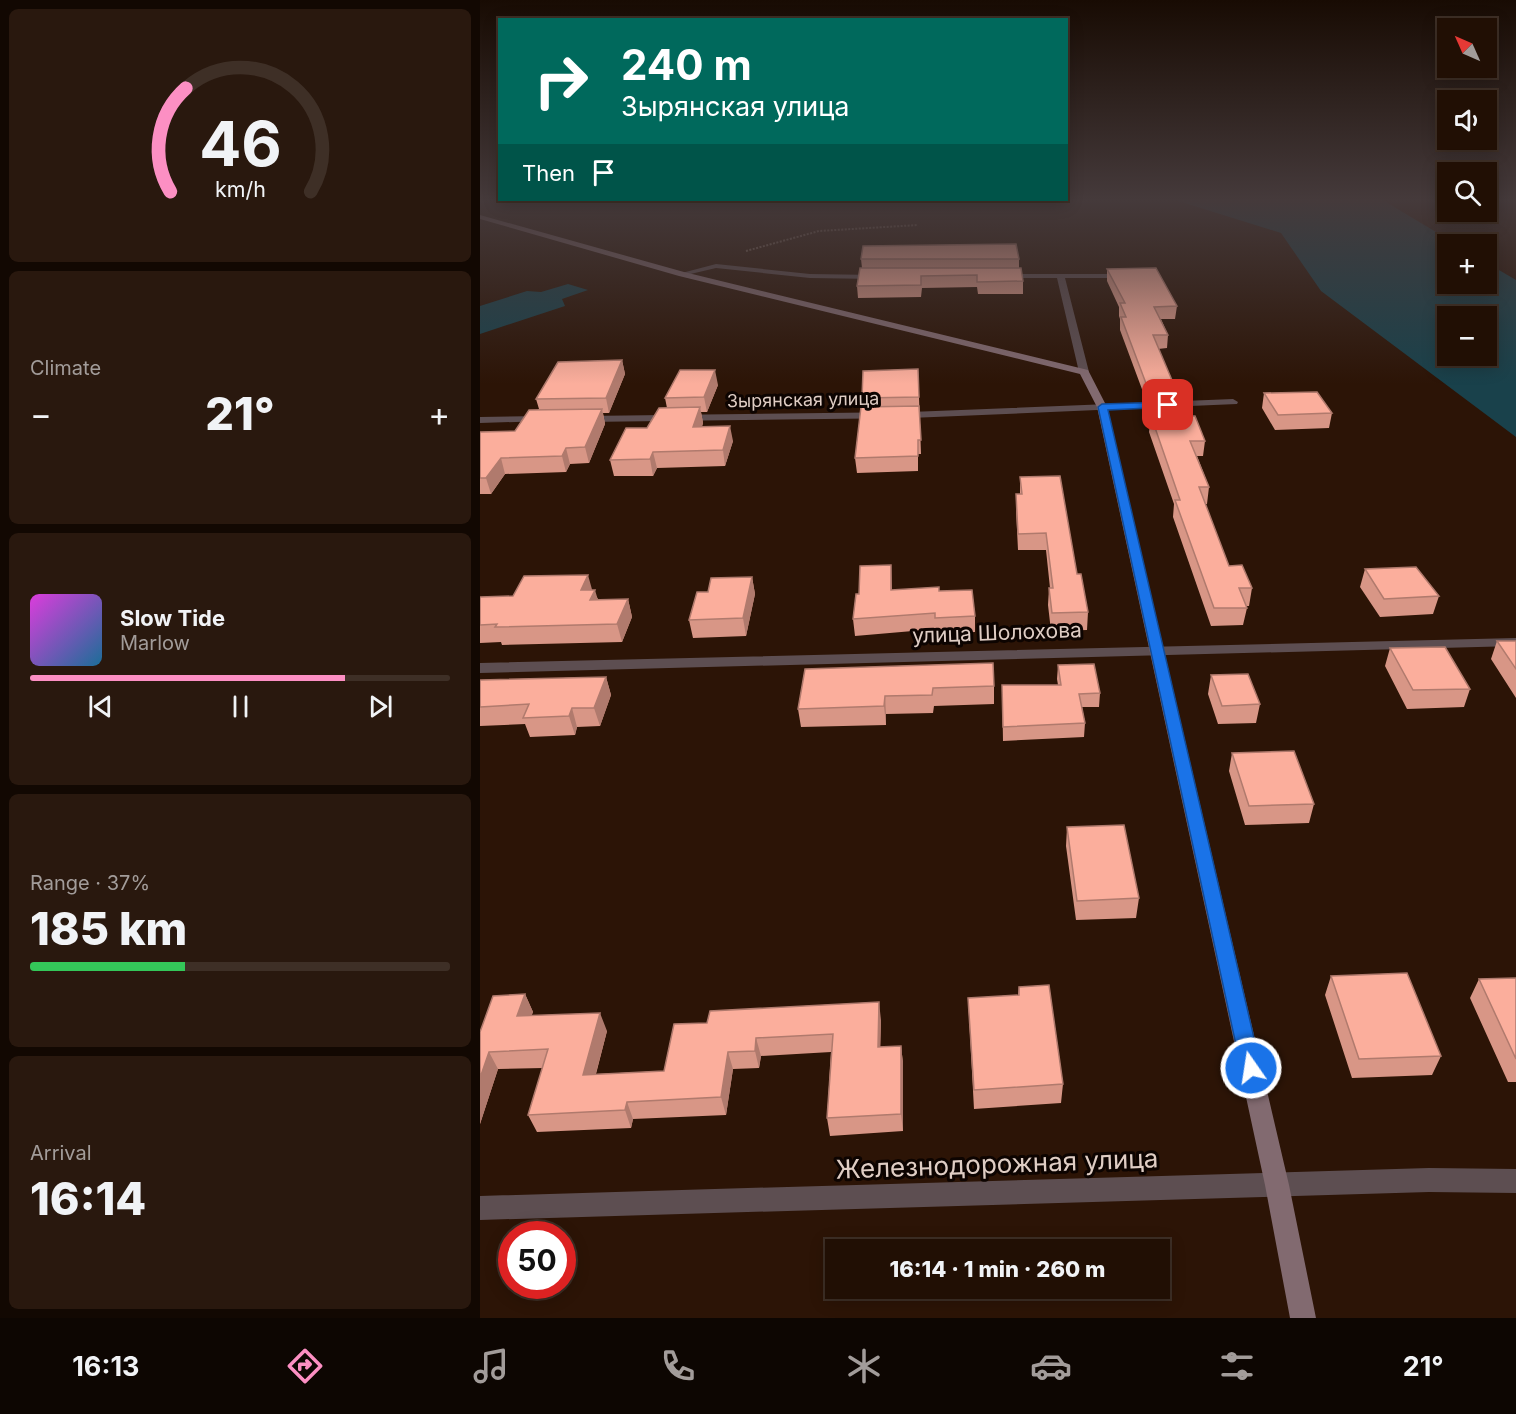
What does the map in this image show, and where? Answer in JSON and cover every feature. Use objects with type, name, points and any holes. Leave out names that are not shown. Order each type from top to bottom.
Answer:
[{"type":"main road","points":[[631,261],[1084,372],[1102,407],[1277,1185],[1303,1318]]},
{"type":"street","points":[[682,274],[716,266],[810,276],[886,277]]},
{"type":"street","points":[[991,276],[1061,276],[1084,372]]},
{"type":"street","name":"Зырянская улица","points":[[576,419],[910,415],[1233,402]]},
{"type":"street","points":[[480,420],[552,419]]},
{"type":"street","name":"улица Шолохова","points":[[480,668],[1516,642]]},
{"type":"street","name":"Железнодорожная улица","points":[[480,1208],[1429,1180],[1516,1181]]},
{"type":"lane","points":[[1061,276],[1131,276]]},
{"type":"path","points":[[716,266],[727,261]]},
{"type":"water","points":[[1300,261],[1437,261],[1437,294],[1497,294],[1497,269],[1516,280],[1516,437],[1321,291]]},
{"type":"water","points":[[568,284],[588,290],[562,299],[565,306],[480,334],[480,306],[527,291],[541,292]]},
{"type":"building","points":[[860,268],[1021,268],[1023,281],[977,282],[977,275],[921,276],[921,285],[857,286]]},
{"type":"building","points":[[1156,268],[1177,306],[1154,307],[1168,335],[1153,335],[1174,385],[1147,386],[1121,317],[1126,317],[1120,303],[1125,303],[1107,269]]},
{"type":"building","points":[[622,360],[606,398],[536,399],[558,362]]},
{"type":"building","points":[[918,369],[919,397],[862,398],[863,371]]},
{"type":"building","points":[[680,370],[715,370],[704,397],[665,398]]},
{"type":"building","points":[[1317,392],[1332,413],[1278,415],[1264,393]]},
{"type":"building","points":[[1178,394],[1187,416],[1195,416],[1205,441],[1190,441],[1209,487],[1199,487],[1229,566],[1242,565],[1252,588],[1239,588],[1247,608],[1214,608],[1175,500],[1180,500],[1151,416],[1159,416],[1151,395]]},
{"type":"building","points":[[919,406],[921,440],[918,440],[918,456],[855,458],[861,407]]},
{"type":"building","points":[[700,407],[693,427],[730,426],[723,450],[653,452],[650,459],[610,460],[626,428],[647,428],[659,408]]},
{"type":"building","points":[[602,409],[585,447],[566,448],[562,456],[501,458],[486,478],[480,478],[480,432],[515,431],[529,410]]},
{"type":"building","points":[[1060,476],[1077,574],[1081,574],[1088,612],[1052,613],[1049,588],[1053,588],[1046,533],[1018,534],[1016,494],[1022,494],[1020,477]]},
{"type":"building","points":[[891,565],[891,590],[939,587],[939,591],[972,590],[975,616],[935,618],[935,613],[853,619],[856,594],[859,594],[860,566]]},
{"type":"building","points":[[1416,567],[1439,596],[1384,599],[1365,569]]},
{"type":"building","points":[[588,575],[581,590],[595,590],[590,600],[628,599],[617,624],[495,627],[497,624],[480,625],[480,597],[513,596],[524,576]]},
{"type":"building","points":[[752,577],[743,618],[689,620],[697,592],[708,592],[711,578]]},
{"type":"building","points":[[1497,641],[1516,641],[1516,669]]},
{"type":"building","points":[[1445,647],[1470,689],[1413,690],[1390,648]]},
{"type":"building","points":[[993,663],[994,686],[933,688],[932,695],[885,696],[884,706],[798,709],[805,669]]},
{"type":"building","points":[[1094,664],[1100,693],[1079,694],[1085,723],[1003,727],[1002,685],[1061,685],[1058,665]]},
{"type":"building","points":[[1248,674],[1260,704],[1222,706],[1211,675]]},
{"type":"building","points":[[606,677],[594,708],[572,708],[569,716],[523,718],[529,704],[480,707],[480,680]]},
{"type":"building","points":[[1294,751],[1314,804],[1249,806],[1232,753]]},
{"type":"building","points":[[1124,825],[1139,898],[1077,901],[1067,827]]},
{"type":"building","points":[[1407,973],[1441,1056],[1359,1059],[1331,976]]},
{"type":"building","points":[[1516,978],[1516,1059],[1479,979]]},
{"type":"building","points":[[1049,985],[1063,1084],[974,1090],[968,998],[1019,995],[1019,987]]},
{"type":"building","points":[[525,994],[517,1016],[600,1013],[583,1075],[664,1071],[674,1024],[707,1023],[710,1011],[879,1002],[878,1047],[901,1046],[901,1114],[827,1118],[833,1034],[756,1038],[755,1051],[728,1052],[721,1097],[627,1102],[625,1110],[528,1115],[548,1049],[489,1052],[480,1078],[480,1032],[493,996]]},
{"type":"route","points":[[1168,405],[1102,407],[1251,1068]]}]
